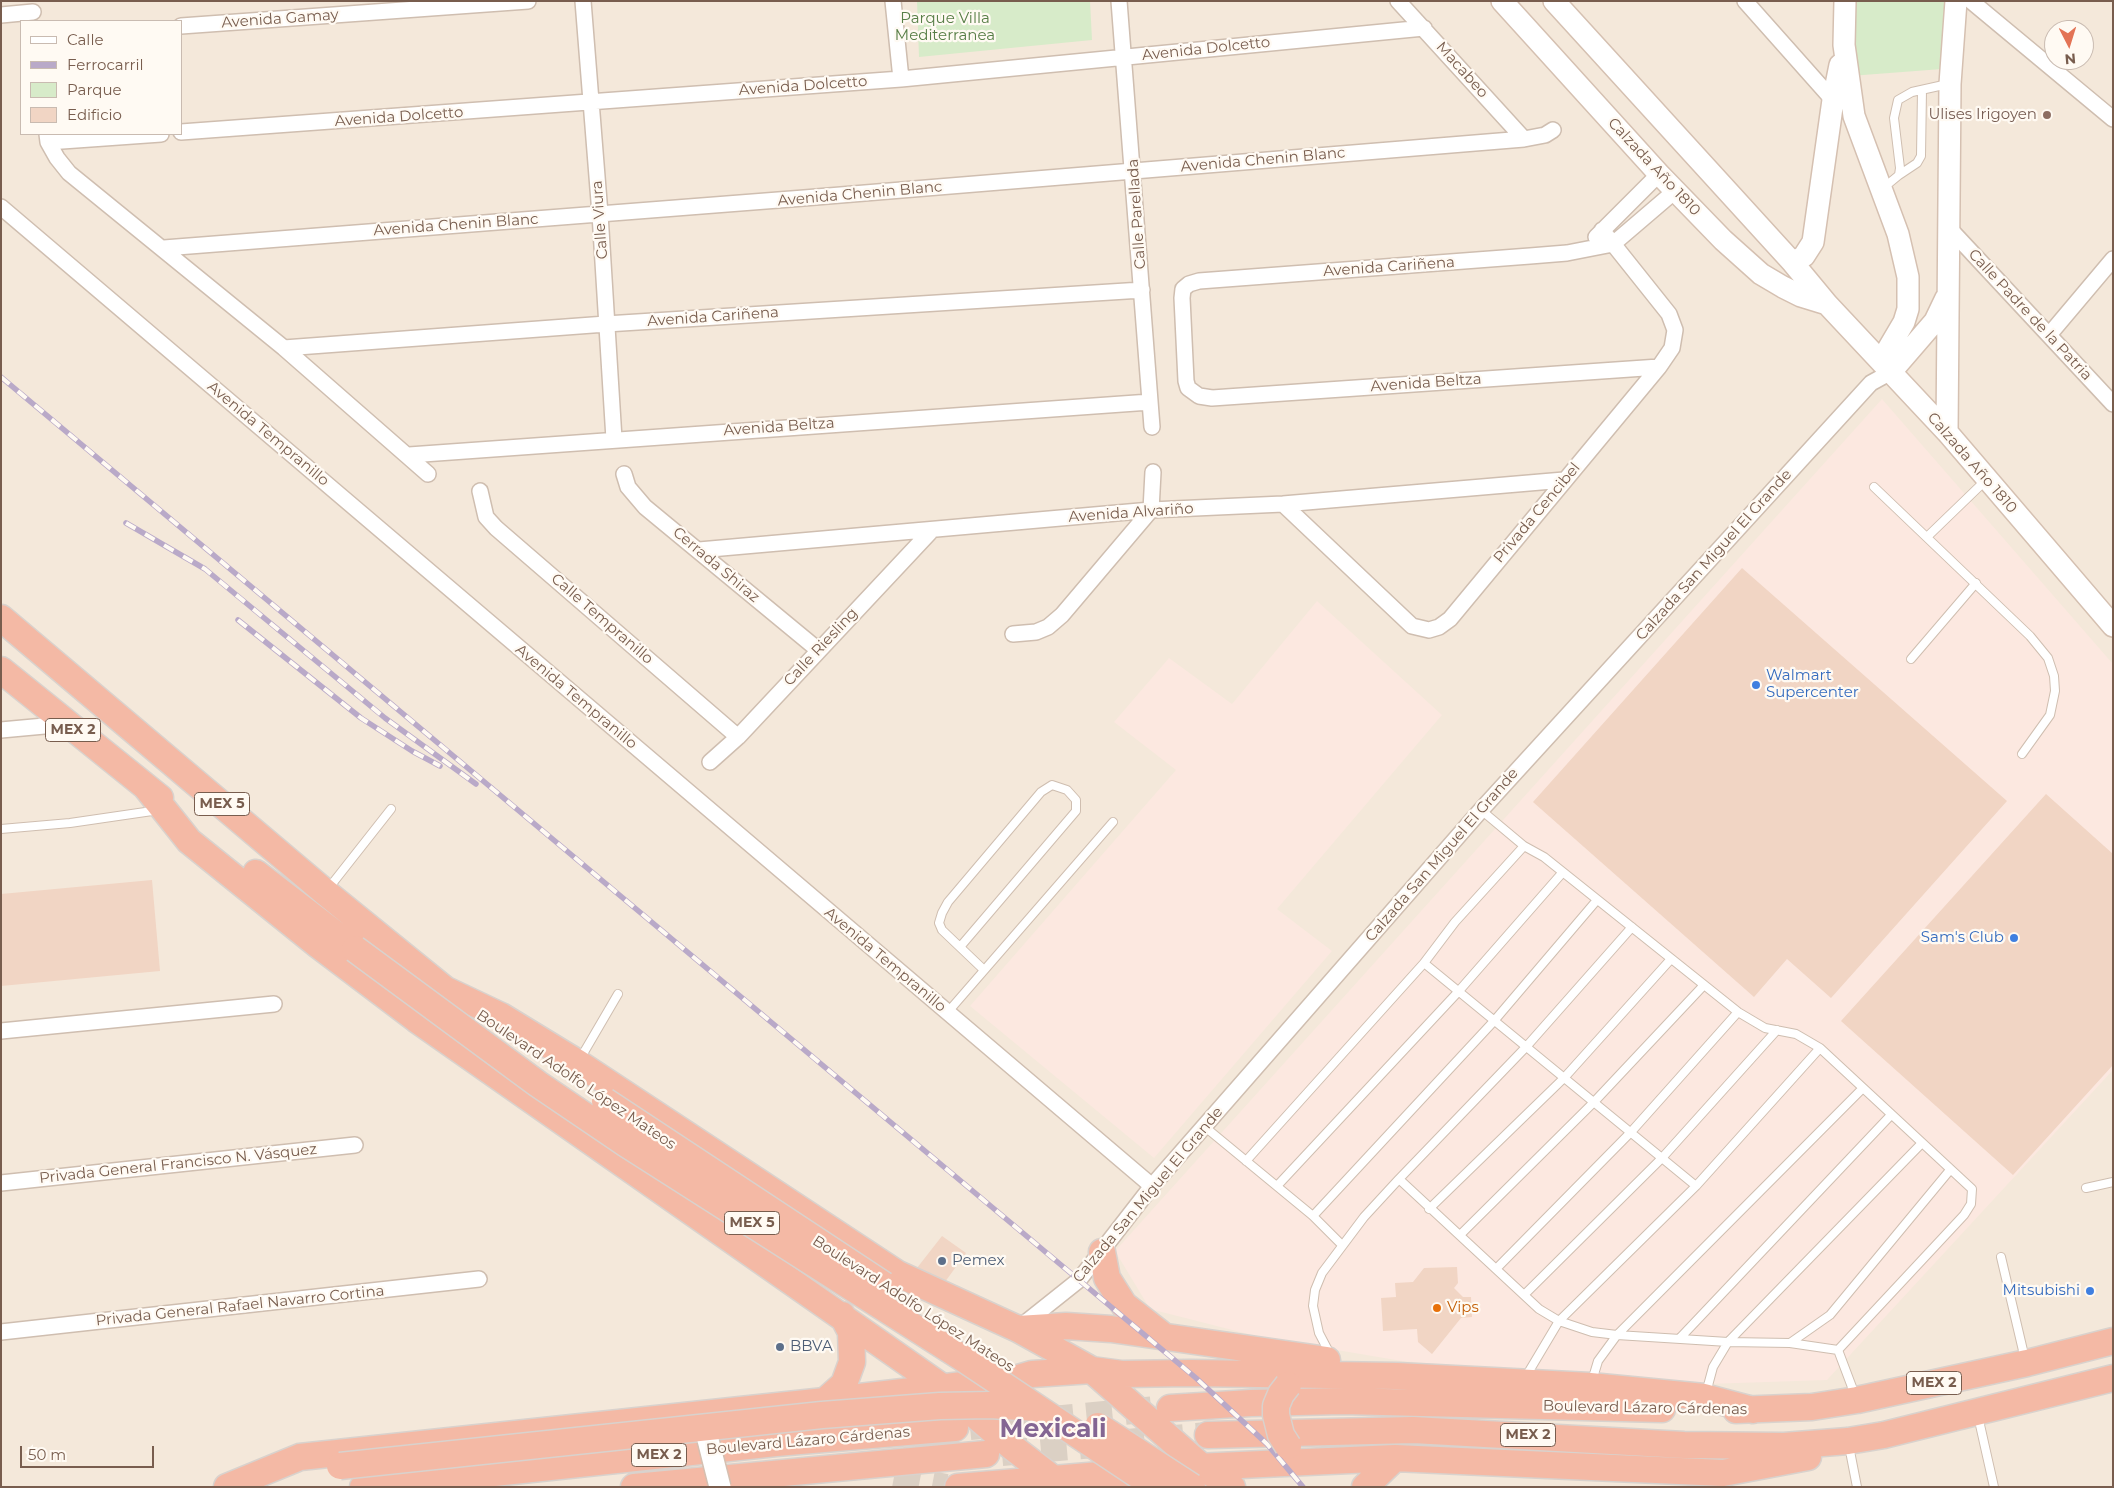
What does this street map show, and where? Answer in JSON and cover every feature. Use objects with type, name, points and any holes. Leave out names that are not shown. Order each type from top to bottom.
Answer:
[{"type":"highway","name":"Boulevard Adolfo López Mateos","points":[[1,618],[325,892],[444,989],[497,1029],[1079,1414],[1197,1477]]},
{"type":"highway","name":"Boulevard Adolfo López Mateos","points":[[1,670],[222,848],[538,1084],[625,1143],[961,1357],[1156,1487]]},
{"type":"highway","points":[[146,787],[189,841],[210,859],[416,1018],[842,1315],[942,1387],[1012,1447],[1058,1483]]},
{"type":"highway","points":[[444,989],[501,1016],[578,1062],[898,1274],[1018,1329],[1092,1370],[1159,1412],[1197,1477],[1232,1487]]},
{"type":"highway","points":[[1102,1252],[1107,1278],[1124,1305],[1163,1336]]},
{"type":"highway","points":[[825,1401],[844,1384],[852,1362],[851,1332],[842,1315]]},
{"type":"highway","points":[[1018,1329],[1066,1326],[1163,1336],[1334,1361],[1397,1376]]},
{"type":"highway","name":"Boulevard Lázaro Cárdenas","points":[[1159,1412],[1251,1403],[1343,1402],[1513,1407],[1753,1410],[1812,1407],[1857,1400],[2026,1363],[2113,1341]]},
{"type":"highway","points":[[227,1487],[300,1457],[704,1421],[825,1401],[1015,1378],[1032,1374],[1092,1370],[1122,1374],[1295,1379],[1397,1376],[1590,1386],[1704,1397],[1753,1410]]},
{"type":"highway","points":[[1012,1447],[1002,1431],[999,1402],[1005,1390],[1015,1378]]},
{"type":"highway","name":"Boulevard Lázaro Cárdenas","points":[[1208,1435],[1413,1430],[1745,1447],[1848,1441],[1884,1435],[2113,1378]]},
{"type":"highway","points":[[1295,1379],[1281,1394],[1276,1406],[1276,1414],[1281,1435],[1288,1446],[1310,1461]]},
{"type":"highway","points":[[258,1474],[822,1416],[940,1406],[1019,1406],[1079,1414]]},
{"type":"highway","points":[[1123,1474],[1136,1464],[1147,1447],[1159,1412]]},
{"type":"highway","name":"Boulevard Lázaro Cárdenas","points":[[362,1487],[776,1443],[955,1428]]},
{"type":"highway","points":[[958,1487],[1058,1483],[1123,1474],[1197,1477],[1310,1461],[1395,1458],[1723,1473],[1814,1456],[1848,1441]]},
{"type":"highway","name":"Boulevard Lázaro Cárdenas","points":[[634,1487],[837,1466],[986,1454]]},
{"type":"highway","points":[[1365,1487],[1395,1458]]},
{"type":"highway","points":[[837,1466],[894,1477]]},
{"type":"street","name":"Avenida Gamay","points":[[182,26],[528,1]]},
{"type":"street","name":"Calle Viura","points":[[583,1],[600,214],[614,439]]},
{"type":"street","points":[[893,1],[901,79]]},
{"type":"street","name":"Calle Parellada","points":[[1120,1],[1152,427]]},
{"type":"street","name":"Macabeo","points":[[1398,1],[1524,139]]},
{"type":"street","name":"Calzada Año 1810","points":[[1502,1],[1659,174],[1723,240],[1762,274],[1801,296],[1827,304]]},
{"type":"street","name":"Calzada Año 1810","points":[[1554,1],[1793,263],[1827,304],[1947,432],[2113,626]]},
{"type":"street","points":[[1745,1],[1833,100]]},
{"type":"street","points":[[1845,1],[1844,45],[1854,116],[1905,257],[1908,294],[1904,322],[1886,366]]},
{"type":"street","name":"Calzada San Miguel El Grande","points":[[1018,1329],[1078,1280],[1102,1252],[1152,1186],[1481,810],[1886,366],[1935,321],[1948,296],[1950,84],[1956,1]]},
{"type":"street","points":[[1971,1],[2113,119]]},
{"type":"street","points":[[1,15],[33,12]]},
{"type":"street","name":"Avenida Dolcetto","points":[[182,132],[591,104],[901,79],[1424,28]]},
{"type":"street","points":[[1793,263],[1804,256],[1813,242],[1833,100],[1844,45]]},
{"type":"street","name":"Avenida Chenin Blanc","points":[[164,248],[1524,139],[1545,136],[1553,130]]},
{"type":"street","points":[[133,135],[48,138],[56,158],[69,173],[164,248],[284,348],[428,474]]},
{"type":"street","points":[[1588,249],[1602,230],[1659,174]]},
{"type":"street","name":"Avenida Cariñena","points":[[1194,393],[1188,388],[1186,381],[1182,298],[1184,289],[1189,284],[1199,281],[1530,256],[1588,249],[1613,244],[1675,191]]},
{"type":"street","name":"Avenida Tempranillo","points":[[1,207],[1152,1186]]},
{"type":"street","name":"Calle Padre de la Patria","points":[[1948,227],[2113,404]]},
{"type":"street","name":"Privada Cencibel","points":[[1283,504],[1402,619],[1418,629],[1430,630],[1439,627],[1450,619],[1659,367],[1672,348],[1675,330],[1673,322],[1602,230]]},
{"type":"street","points":[[2049,335],[2113,258]]},
{"type":"street","name":"Avenida Cariñena","points":[[284,348],[606,324],[1142,290]]},
{"type":"street","points":[[1947,432],[1948,296]]},
{"type":"street","name":"Avenida Beltza","points":[[1194,393],[1212,398],[1659,367]]},
{"type":"street","name":"Avenida Beltza","points":[[408,455],[1150,402]]},
{"type":"street","points":[[1013,634],[1036,632],[1048,627],[1062,615],[1150,510],[1153,472]]},
{"type":"street","name":"Cerrada Shiraz","points":[[624,474],[628,487],[645,507],[818,650]]},
{"type":"street","name":"Avenida Alvariño","points":[[699,550],[931,531],[1150,510],[1283,504],[1564,480]]},
{"type":"street","name":"Calle Tempranillo","points":[[480,491],[486,517],[496,528],[738,737]]},
{"type":"street","name":"Calle Riesling","points":[[710,762],[738,737],[931,531]]},
{"type":"street","points":[[1,730],[66,724]]},
{"type":"street","points":[[1,1031],[274,1004]]},
{"type":"street","name":"Privada General Francisco N. Vásquez","points":[[1,1183],[355,1145]]},
{"type":"street","name":"Privada General Rafael Navarro Cortina","points":[[1,1332],[479,1279]]},
{"type":"street","points":[[704,1421],[720,1487]]},
{"type":"lane","points":[[1899,175],[1900,160],[1895,109],[1898,100],[1904,95],[1950,84]]},
{"type":"lane","points":[[1881,190],[1917,163],[1921,156],[1922,90]]},
{"type":"lane","points":[[1928,536],[1987,479]]},
{"type":"lane","points":[[1874,487],[1976,583],[2036,643],[2048,658],[2054,676],[2055,691],[2050,715],[2022,754]]},
{"type":"lane","points":[[1911,658],[1976,583]]},
{"type":"lane","points":[[960,947],[1076,811],[1076,800],[1067,790],[1059,785],[1046,787],[948,902],[939,923],[942,930],[984,970]]},
{"type":"lane","points":[[1,829],[70,823],[163,809]]},
{"type":"lane","points":[[325,892],[391,809]]},
{"type":"lane","points":[[1481,810],[1524,846],[1544,857],[1738,1012],[1755,1023],[1796,1034],[1820,1048],[1972,1189],[1972,1204],[1838,1350]]},
{"type":"lane","points":[[947,1013],[1113,822]]},
{"type":"lane","points":[[1246,1161],[1424,963],[1455,922],[1524,846]]},
{"type":"lane","points":[[1277,1186],[1458,992],[1562,872]]},
{"type":"lane","points":[[1313,1216],[1494,1021],[1597,900]]},
{"type":"lane","points":[[1334,1361],[1319,1333],[1313,1306],[1315,1290],[1322,1273],[1364,1217],[1526,1047],[1632,927]]},
{"type":"lane","points":[[1429,1209],[1564,1078],[1671,959]]},
{"type":"lane","points":[[1424,963],[1696,1186]]},
{"type":"lane","points":[[1460,1235],[1594,1102],[1704,985]]},
{"type":"lane","points":[[578,1062],[618,994]]},
{"type":"lane","points":[[1496,1269],[1630,1132],[1738,1012]]},
{"type":"lane","points":[[1524,1295],[1662,1158],[1777,1030]]},
{"type":"lane","points":[[1522,1382],[1559,1321],[1696,1186],[1820,1048]]},
{"type":"lane","points":[[1590,1386],[1598,1361],[1617,1334],[1862,1088]]},
{"type":"lane","points":[[1680,1338],[1891,1115]]},
{"type":"lane","points":[[1205,1127],[1313,1216],[1342,1245]]},
{"type":"lane","points":[[1704,1397],[1713,1367],[1728,1342],[1922,1143]]},
{"type":"lane","points":[[1790,1343],[1830,1315],[1950,1170]]},
{"type":"lane","points":[[1399,1179],[1429,1209],[1460,1235],[1524,1295],[1559,1321],[1592,1332],[1728,1342],[1790,1343],[1838,1350]]},
{"type":"lane","points":[[2086,1188],[2113,1182]]},
{"type":"lane","points":[[2000,1256],[2026,1363]]},
{"type":"lane","points":[[1838,1350],[1857,1400]]},
{"type":"lane","points":[[1977,1412],[1994,1487]]},
{"type":"lane","points":[[1848,1441],[1857,1487]]},
{"type":"shaded area","points":[[1,1],[2113,1],[2113,1487],[1,1487]]},
{"type":"shaded area","points":[[1882,399],[2113,664],[2113,1070],[1827,1380],[1676,1385],[1402,1361],[1260,1337],[1150,1309],[1115,1251]]},
{"type":"shaded area","points":[[1317,601],[1442,715],[1277,909],[1332,951],[1154,1158],[970,1006],[1176,770],[1114,722],[1169,658],[1232,704]]},
{"type":"green space","name":"Parque Villa Mediterranea","points":[[917,1],[1090,1],[1092,40],[919,57]]},
{"type":"green space","points":[[1856,1],[1946,1],[1942,69],[1850,76]]},
{"type":"building","name":"Walmart Supercenter","points":[[1742,568],[2007,801],[1831,998],[1787,959],[1754,997],[1533,802]]},
{"type":"building","name":"Sam's Club","points":[[2046,794],[2113,854],[2113,1065],[2013,1175],[1841,1021]]},
{"type":"building","points":[[152,880],[160,971],[1,986],[1,894]]},
{"type":"building","name":"Pemex","points":[[942,1236],[966,1253],[942,1286],[917,1268]]},
{"type":"building","points":[[1457,1267],[1458,1283],[1454,1288],[1463,1297],[1471,1297],[1472,1317],[1461,1318],[1432,1354],[1418,1342],[1417,1329],[1383,1331],[1381,1298],[1396,1297],[1395,1283],[1413,1282],[1424,1268]]},
{"type":"tunnel","points":[[970,1427],[1155,1409]]},
{"type":"tunnel","points":[[1002,1453],[1208,1435]]},
{"type":"tunnel","points":[[894,1477],[946,1487]]},
{"type":"railway","points":[[1,377],[1196,1378],[1267,1444],[1303,1487]]},
{"type":"railway","points":[[126,523],[205,569],[385,718],[476,784]]},
{"type":"railway","points":[[238,620],[361,718],[412,751],[440,766]]},
{"type":"place","name":"Ulises Irigoyen","points":[[2047,115]]},
{"type":"place","name":"Walmart Supercenter","points":[[1756,685]]},
{"type":"place","name":"Sam's Club","points":[[2014,938]]},
{"type":"place","name":"Pemex","points":[[942,1261]]},
{"type":"place","name":"Mitsubishi","points":[[2090,1291]]},
{"type":"place","name":"Vips","points":[[1437,1308]]},
{"type":"place","name":"BBVA","points":[[780,1347]]},
{"type":"district","name":"Mexicali","points":[[1053,1430]]}]
